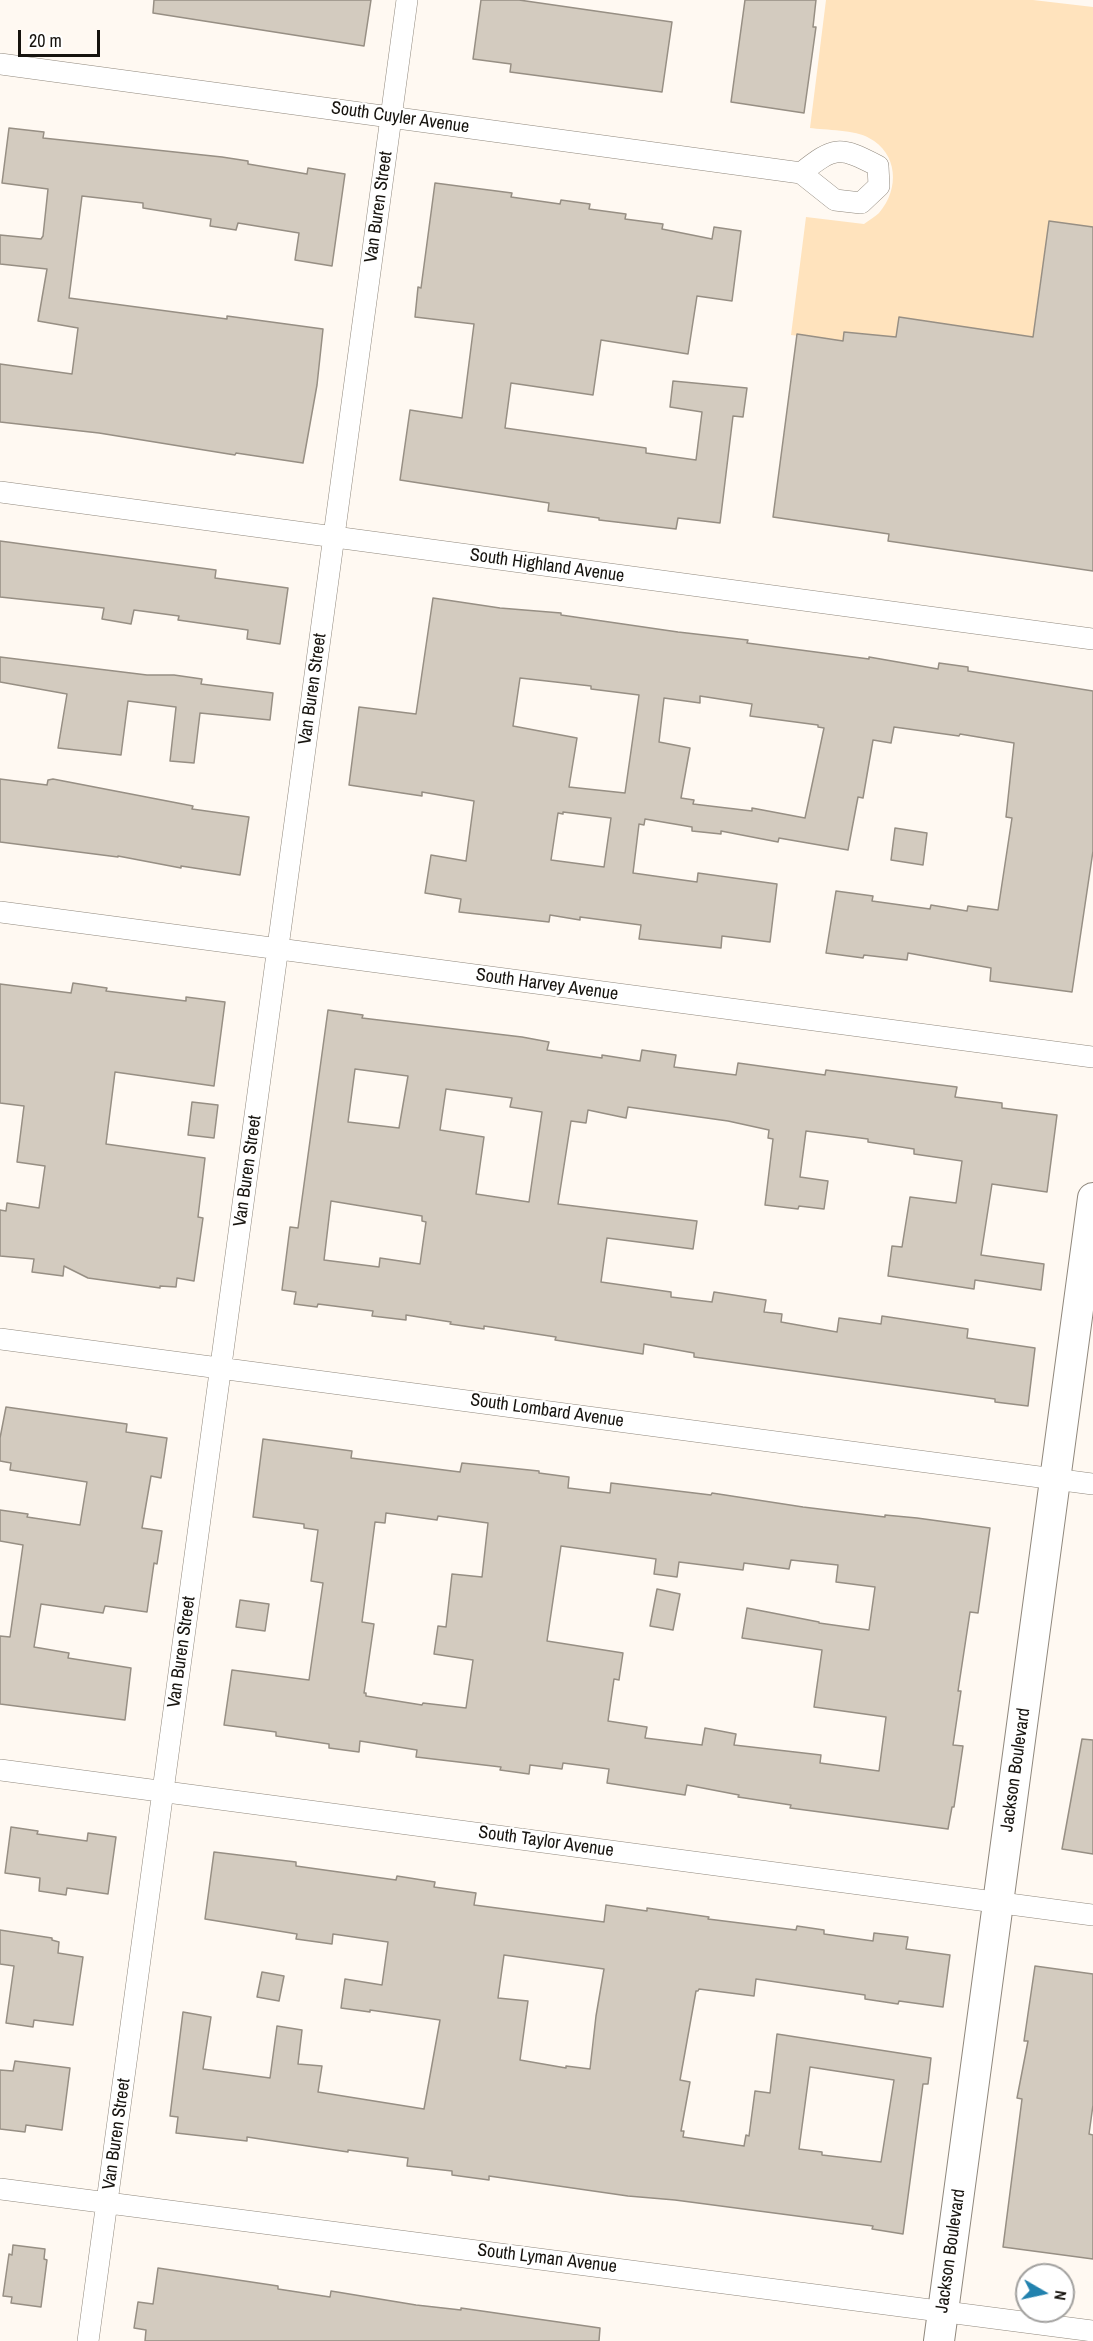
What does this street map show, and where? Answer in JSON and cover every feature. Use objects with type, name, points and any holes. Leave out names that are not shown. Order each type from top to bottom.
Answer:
[{"type":"street","name":"Van Buren Street","points":[[88,2341],[407,0]]},
{"type":"street","name":"South Cuyler Avenue","points":[[0,64],[801,173]]},
{"type":"street","name":"South Highland Avenue","points":[[0,492],[1093,639]]},
{"type":"street","name":"South Harvey Avenue","points":[[0,912],[1093,1057]]},
{"type":"street","name":"Jackson Boulevard","points":[[939,2341],[1093,1198]]},
{"type":"street","name":"South Lombard Avenue","points":[[0,1339],[1093,1484]]},
{"type":"street","name":"South Taylor Avenue","points":[[0,1770],[1093,1915]]},
{"type":"street","name":"South Lyman Avenue","points":[[0,2189],[1093,2331]]},
{"type":"shaded area","points":[[826,0],[1033,0],[1093,7],[1093,227],[1049,221],[1034,327],[1043,338],[899,318],[896,337],[885,336],[884,345],[862,334],[845,332],[843,341],[791,335],[806,217],[864,224],[879,213],[886,204],[893,183],[893,172],[886,153],[869,138],[849,132],[810,128]]},
{"type":"building","points":[[154,0],[371,0],[364,46],[153,13]]},
{"type":"building","points":[[481,0],[519,0],[672,22],[662,92],[510,72],[511,64],[473,59]]},
{"type":"building","points":[[745,0],[816,0],[813,27],[816,27],[804,113],[731,102]]},
{"type":"building","points":[[9,128],[44,132],[43,138],[222,157],[307,174],[308,168],[345,174],[332,266],[295,260],[299,233],[238,223],[236,230],[210,226],[211,219],[143,208],[143,203],[82,196],[69,298],[323,329],[317,385],[303,463],[236,453],[235,455],[99,433],[0,422],[0,364],[72,374],[78,328],[38,321],[47,269],[0,264],[0,235],[41,239],[43,236],[48,189],[2,183]]},
{"type":"building","points":[[435,183],[512,193],[511,197],[560,204],[561,200],[590,204],[589,209],[626,214],[625,219],[663,224],[662,229],[712,239],[714,227],[741,231],[732,301],[697,296],[688,354],[601,340],[593,395],[511,383],[505,428],[646,448],[646,453],[696,460],[702,412],[670,407],[673,381],[747,388],[743,417],[733,416],[720,523],[678,518],[676,529],[599,520],[599,518],[548,511],[549,503],[400,480],[410,410],[462,418],[474,324],[415,317]]},
{"type":"building","points":[[1049,221],[1093,227],[1093,571],[888,541],[889,534],[773,517],[797,334],[843,341],[844,332],[896,337],[899,317],[1033,337]]},
{"type":"building","points":[[0,541],[216,570],[215,578],[288,588],[280,644],[247,639],[248,630],[178,620],[179,616],[134,610],[131,624],[102,619],[104,608],[0,597]]},
{"type":"building","points":[[433,598],[500,608],[561,613],[561,615],[678,632],[748,640],[747,643],[869,659],[869,657],[938,669],[939,663],[968,667],[968,671],[1093,691],[1093,851],[1072,992],[990,981],[991,968],[908,953],[907,960],[826,953],[836,891],[873,896],[872,901],[930,909],[931,905],[967,911],[968,906],[998,910],[1012,818],[1006,817],[1014,743],[894,727],[891,743],[873,740],[863,798],[858,797],[848,850],[779,838],[778,842],[721,831],[721,834],[692,831],[692,827],[645,819],[644,825],[639,824],[633,873],[697,882],[698,873],[777,884],[770,942],[722,936],[721,948],[639,939],[641,925],[580,917],[580,920],[550,915],[549,922],[459,912],[461,899],[425,893],[431,855],[466,861],[474,801],[422,792],[422,796],[349,785],[359,707],[416,714]],"holes":[[[520,678],[591,686],[591,689],[639,695],[625,793],[569,787],[577,738],[513,726]],[[700,696],[752,704],[750,716],[818,725],[824,728],[805,818],[752,808],[752,811],[693,804],[694,800],[681,798],[690,748],[659,742],[664,698],[700,703]],[[563,812],[611,818],[604,867],[551,860],[558,813],[563,814]]]},
{"type":"building","points":[[0,657],[147,675],[174,675],[202,679],[201,684],[273,693],[270,720],[200,713],[194,763],[170,761],[176,707],[128,701],[121,755],[58,748],[67,694],[0,682]]},
{"type":"building","points":[[0,779],[47,785],[48,780],[53,779],[193,806],[192,809],[249,817],[240,875],[181,866],[181,868],[118,856],[0,842]]},
{"type":"building","points":[[895,828],[927,833],[923,865],[891,860]]},
{"type":"building","points":[[73,983],[107,988],[106,991],[186,1001],[186,997],[225,1002],[214,1086],[115,1072],[106,1144],[205,1158],[198,1217],[203,1218],[194,1281],[177,1278],[176,1287],[160,1286],[160,1288],[88,1278],[64,1266],[63,1276],[32,1272],[34,1259],[0,1256],[0,1210],[6,1211],[7,1203],[39,1208],[45,1166],[17,1162],[24,1106],[0,1103],[0,984],[71,993]]},
{"type":"building","points":[[328,1010],[363,1015],[362,1018],[522,1037],[549,1042],[547,1050],[602,1058],[602,1055],[640,1061],[642,1050],[676,1055],[674,1067],[736,1075],[738,1063],[825,1075],[826,1070],[957,1087],[955,1097],[1002,1103],[1002,1108],[1057,1115],[1047,1192],[992,1184],[981,1255],[1044,1264],[1041,1290],[975,1280],[974,1289],[888,1276],[892,1246],[902,1247],[910,1197],[956,1203],[962,1161],[914,1154],[914,1149],[868,1142],[868,1139],[806,1131],[800,1177],[828,1181],[824,1209],[799,1206],[798,1209],[765,1205],[773,1139],[768,1138],[769,1130],[728,1121],[628,1107],[626,1118],[588,1110],[586,1123],[571,1121],[558,1204],[697,1221],[693,1249],[607,1238],[601,1282],[671,1292],[671,1297],[712,1302],[714,1292],[766,1300],[764,1312],[782,1314],[781,1322],[837,1332],[839,1318],[881,1324],[882,1316],[968,1329],[967,1338],[1035,1348],[1028,1406],[995,1402],[995,1399],[694,1357],[694,1353],[644,1344],[643,1354],[484,1326],[484,1329],[406,1315],[406,1320],[372,1316],[373,1311],[318,1304],[317,1307],[294,1304],[296,1292],[282,1290],[290,1227],[298,1228]],"holes":[[[355,1069],[408,1076],[399,1128],[348,1122]],[[446,1089],[512,1098],[510,1107],[542,1112],[529,1202],[476,1194],[484,1137],[440,1130]],[[331,1201],[422,1216],[422,1221],[426,1222],[420,1264],[380,1258],[379,1267],[324,1260]]]},
{"type":"building","points":[[192,1102],[218,1105],[214,1138],[188,1135]]},
{"type":"building","points":[[6,1407],[127,1424],[126,1432],[167,1438],[161,1478],[151,1476],[142,1528],[162,1531],[157,1564],[154,1563],[147,1612],[105,1606],[103,1613],[41,1604],[34,1647],[69,1653],[68,1658],[131,1668],[125,1720],[0,1704],[0,1636],[10,1637],[23,1545],[0,1541],[0,1510],[28,1514],[27,1517],[80,1525],[87,1482],[10,1470],[11,1463],[0,1461],[0,1438]]},
{"type":"building","points":[[263,1439],[352,1451],[351,1458],[460,1472],[462,1463],[539,1471],[539,1473],[569,1477],[568,1488],[610,1493],[611,1483],[711,1495],[712,1493],[803,1507],[990,1528],[978,1613],[970,1612],[958,1691],[961,1691],[953,1745],[963,1746],[954,1807],[952,1807],[948,1829],[790,1808],[791,1805],[738,1797],[739,1795],[687,1785],[685,1795],[607,1783],[609,1769],[563,1763],[562,1769],[530,1765],[529,1774],[500,1770],[501,1767],[416,1757],[417,1750],[360,1741],[359,1752],[329,1748],[329,1744],[276,1736],[276,1732],[224,1725],[232,1670],[309,1680],[323,1583],[311,1581],[318,1530],[304,1528],[304,1524],[253,1517]],"holes":[[[386,1513],[437,1520],[438,1516],[488,1523],[482,1577],[452,1574],[446,1627],[438,1626],[434,1654],[473,1660],[466,1708],[423,1703],[422,1705],[366,1696],[364,1693],[374,1624],[362,1622],[375,1522],[385,1523]],[[561,1546],[656,1559],[654,1574],[677,1577],[679,1562],[743,1570],[744,1563],[789,1569],[791,1560],[838,1565],[836,1582],[875,1587],[869,1630],[819,1623],[747,1608],[742,1638],[822,1650],[814,1707],[886,1717],[879,1771],[820,1763],[821,1755],[734,1745],[736,1734],[705,1728],[702,1745],[645,1738],[647,1727],[608,1721],[614,1679],[619,1680],[623,1653],[547,1641]]]},
{"type":"building","points":[[657,1589],[680,1594],[673,1630],[650,1626]]},
{"type":"building","points":[[240,1600],[269,1604],[265,1631],[236,1627]]},
{"type":"building","points":[[1082,1739],[1093,1740],[1093,1854],[1062,1849]]},
{"type":"building","points":[[11,1827],[38,1831],[37,1834],[87,1841],[88,1833],[116,1837],[108,1894],[67,1888],[66,1895],[39,1891],[40,1878],[5,1873]]},
{"type":"building","points":[[214,1852],[296,1862],[296,1866],[396,1880],[397,1876],[435,1882],[434,1887],[476,1893],[474,1905],[604,1922],[606,1905],[647,1911],[647,1908],[709,1917],[708,1919],[796,1930],[797,1926],[824,1930],[824,1934],[873,1941],[874,1933],[908,1937],[906,1949],[950,1955],[943,2007],[899,2001],[898,2004],[865,1999],[865,1995],[756,1979],[754,1996],[699,1989],[696,1991],[680,2080],[690,2082],[681,2131],[684,2131],[683,2137],[744,2146],[746,2135],[749,2136],[755,2091],[770,2093],[777,2034],[931,2058],[928,2084],[923,2084],[903,2234],[872,2229],[873,2226],[675,2200],[628,2196],[489,2176],[489,2180],[452,2175],[452,2171],[407,2166],[408,2158],[348,2150],[348,2152],[247,2137],[247,2141],[176,2133],[178,2117],[170,2116],[183,2012],[211,2017],[203,2069],[270,2078],[277,2026],[302,2030],[298,2064],[322,2066],[318,2092],[424,2109],[440,2020],[341,2008],[345,1979],[382,1985],[388,1942],[333,1934],[332,1944],[296,1939],[297,1934],[205,1919]],"holes":[[[504,1955],[604,1969],[590,2069],[566,2066],[566,2068],[520,2060],[528,2001],[498,1998]],[[810,2067],[894,2080],[881,2162],[822,2155],[822,2152],[799,2149]]]},
{"type":"building","points":[[0,1930],[52,1938],[59,1942],[58,1953],[83,1957],[73,2025],[34,2020],[33,2027],[6,2023],[14,1966],[0,1964]]},
{"type":"building","points":[[1035,1966],[1093,1974],[1093,2105],[1089,2134],[1093,2135],[1093,2259],[1003,2247],[1022,2099],[1017,2098],[1028,2041],[1024,2041]]},
{"type":"building","points":[[262,1972],[284,1976],[279,2001],[257,1997]]},
{"type":"building","points":[[15,2061],[70,2068],[62,2130],[26,2125],[25,2132],[0,2129],[0,2070],[13,2071]]},
{"type":"building","points":[[13,2245],[45,2249],[44,2259],[47,2260],[41,2307],[11,2303],[12,2297],[3,2296],[9,2254],[12,2255]]},
{"type":"building","points":[[158,2268],[278,2286],[278,2289],[330,2297],[331,2291],[416,2305],[461,2310],[461,2308],[600,2328],[599,2341],[145,2341],[146,2330],[134,2328],[138,2302],[153,2304]]}]
